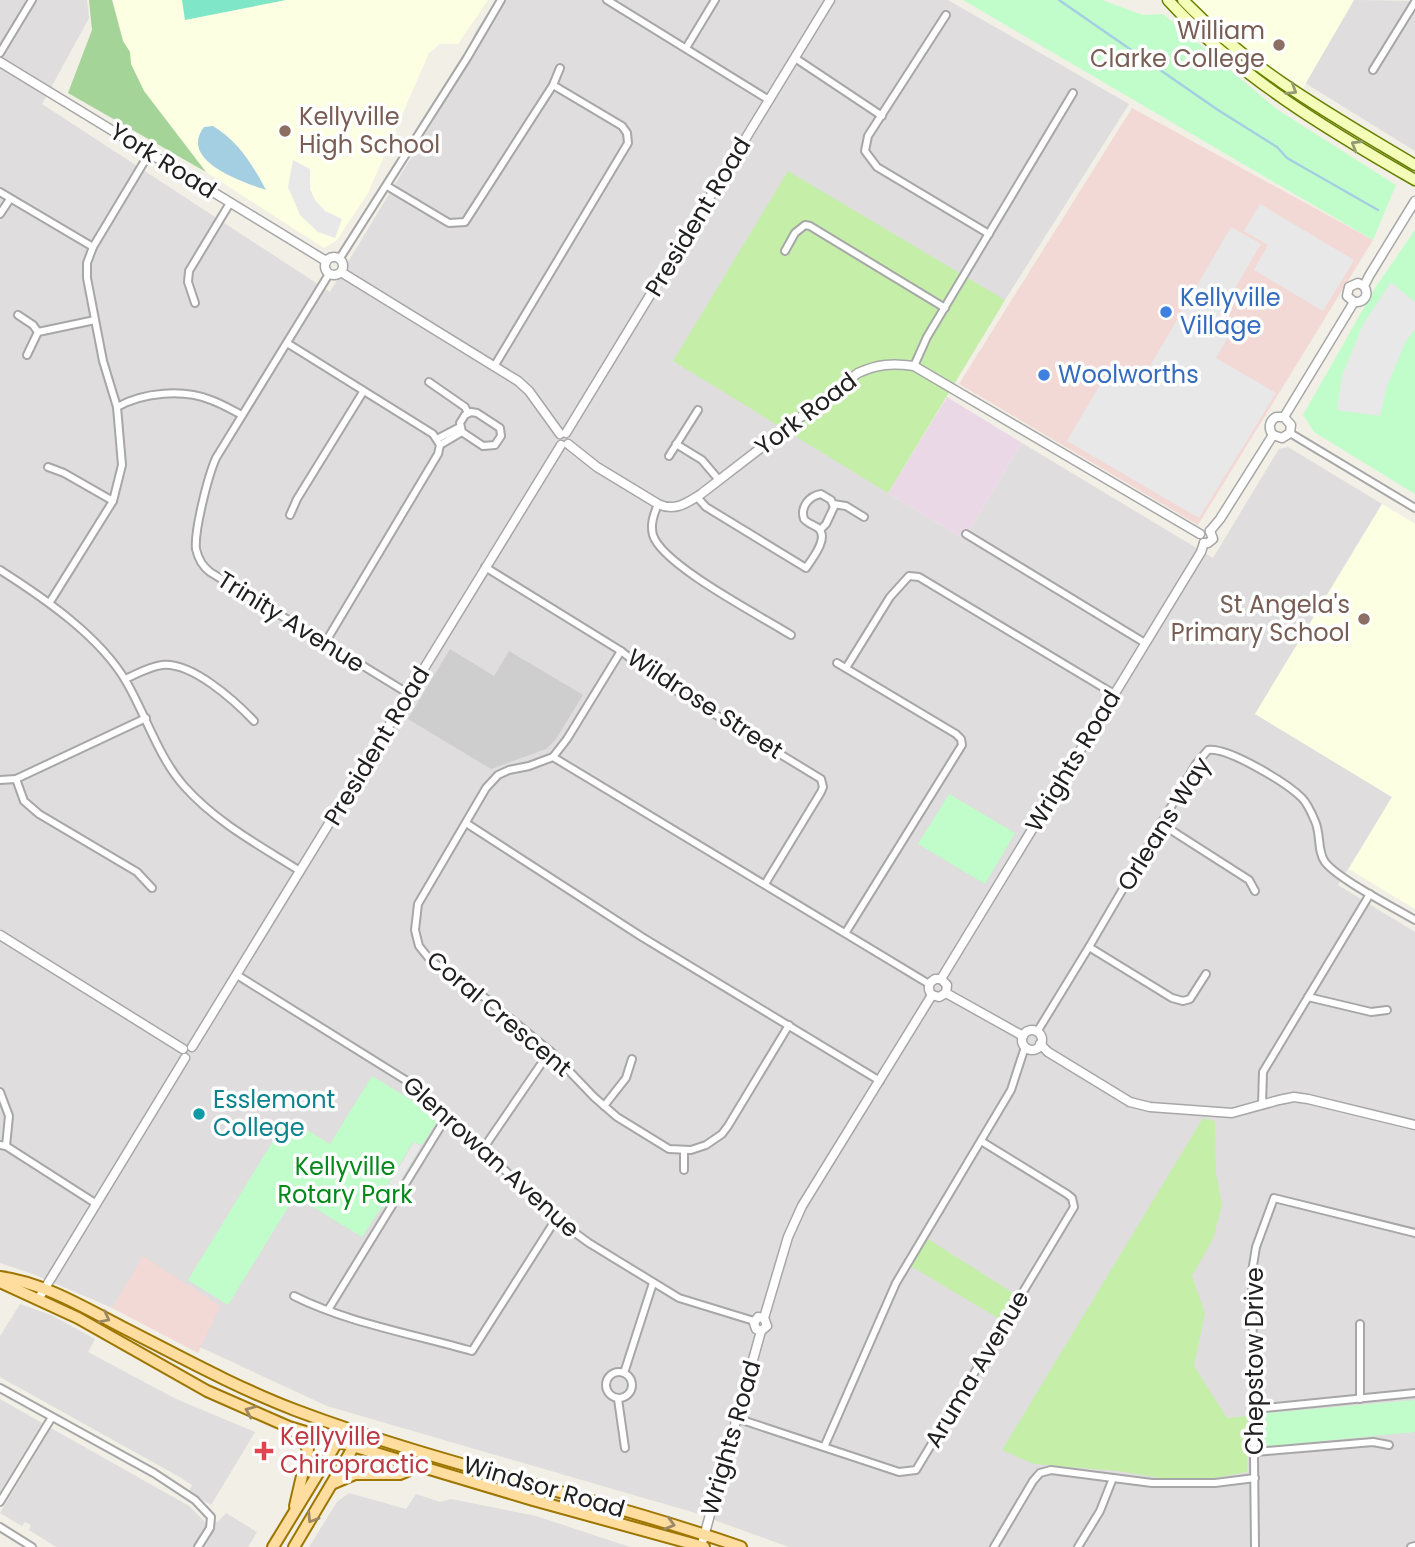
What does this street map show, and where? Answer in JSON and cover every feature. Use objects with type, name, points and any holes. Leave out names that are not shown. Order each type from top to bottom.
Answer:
[{"type":"main road","points":[[1168,0],[1212,44],[1258,83],[1415,180]]},
{"type":"main road","points":[[1183,0],[1219,35],[1266,73],[1415,165]]},
{"type":"main road","name":"Windsor Road","points":[[0,1280],[42,1293],[228,1381],[294,1409],[362,1433],[741,1547]]},
{"type":"main road","name":"Windsor Road","points":[[42,1293],[207,1391],[289,1427],[533,1500],[702,1546]]},
{"type":"main road","points":[[289,1427],[304,1441],[308,1451],[294,1513]]},
{"type":"main road","points":[[273,1547],[346,1427]]},
{"type":"main road","points":[[294,1547],[362,1433]]},
{"type":"main road","points":[[333,1483],[355,1474],[400,1474],[419,1466]]},
{"type":"street","points":[[0,52],[32,0]]},
{"type":"street","points":[[340,258],[501,0]]},
{"type":"street","points":[[607,0],[769,100]]},
{"type":"street","points":[[686,48],[715,0]]},
{"type":"street","name":"President Road","points":[[563,434],[830,0]]},
{"type":"street","points":[[1373,70],[1414,1]]},
{"type":"street","points":[[946,15],[868,136],[865,151],[877,167],[989,234]]},
{"type":"street","points":[[795,58],[882,116]]},
{"type":"street","name":"York Road","points":[[0,62],[326,261]]},
{"type":"street","points":[[387,186],[461,228],[470,218],[553,85],[560,68]]},
{"type":"street","points":[[495,365],[625,150],[628,135],[622,126],[553,85]]},
{"type":"street","points":[[914,366],[927,337],[1073,93]]},
{"type":"street","points":[[628,135],[636,134]]},
{"type":"street","points":[[50,602],[113,501],[120,476],[123,456],[117,407],[103,361],[86,270],[93,247],[150,152]]},
{"type":"street","points":[[0,192],[93,247]]},
{"type":"street","points":[[0,214],[10,199]]},
{"type":"street","points":[[1364,286],[1415,201]]},
{"type":"street","points":[[195,303],[188,282],[189,271],[230,203]]},
{"type":"street","points":[[785,251],[798,229],[805,225],[810,226],[945,308]]},
{"type":"street","points":[[331,257],[340,258],[343,263],[341,272],[337,275],[330,274],[326,270],[326,261],[331,257]]},
{"type":"street","points":[[341,272],[495,365],[529,391],[563,434],[570,437],[564,445],[659,504],[652,518],[653,534],[659,548],[669,558],[791,635]]},
{"type":"street","name":"Trinity Avenue","points":[[330,274],[211,468],[196,539],[198,554],[210,572],[409,695]]},
{"type":"street","points":[[1358,283],[1367,291],[1366,298],[1361,302],[1354,302],[1348,296],[1349,286],[1358,283]]},
{"type":"street","points":[[1284,417],[1354,302]]},
{"type":"street","points":[[18,315],[38,332]]},
{"type":"street","points":[[38,332],[95,320]]},
{"type":"street","points":[[27,355],[38,332]]},
{"type":"street","points":[[286,343],[433,434],[438,442],[438,454],[325,643]]},
{"type":"street","name":"York Road","points":[[659,504],[678,507],[697,496],[858,373],[877,365],[895,363],[914,366],[1200,534]]},
{"type":"street","points":[[429,383],[465,407],[468,413]]},
{"type":"street","points":[[290,515],[297,499],[363,392]]},
{"type":"street","points":[[117,407],[145,397],[184,394],[209,398],[242,415]]},
{"type":"street","points":[[669,456],[698,410]]},
{"type":"street","points":[[468,413],[477,413],[497,425],[501,436],[495,445],[483,446],[461,430],[462,418],[468,413]]},
{"type":"street","points":[[1276,417],[1284,417],[1291,425],[1290,433],[1282,438],[1273,435],[1269,428],[1270,422],[1276,417]]},
{"type":"street","points":[[438,442],[461,430]]},
{"type":"street","points":[[1290,433],[1415,509]]},
{"type":"street","points":[[1210,531],[1213,534],[1212,541],[1204,543],[1200,540],[1200,534],[1206,530],[1210,531],[1220,519],[1273,435]]},
{"type":"street","points":[[676,444],[702,460],[719,480]]},
{"type":"street","name":"President Road","points":[[42,1293],[485,567],[564,445]]},
{"type":"street","points":[[48,467],[113,501]]},
{"type":"street","points":[[820,530],[804,519],[804,508],[808,500],[821,494],[834,504],[846,506],[864,517]]},
{"type":"street","points":[[697,496],[706,507],[806,569],[821,541],[820,530],[834,510],[834,504]]},
{"type":"street","points":[[966,534],[1145,643]]},
{"type":"street","name":"Wrights Road","points":[[941,979],[1204,543]]},
{"type":"street","name":"Wildrose Street","points":[[485,567],[621,651],[657,679],[821,779],[821,792],[765,884]]},
{"type":"street","points":[[0,570],[50,602],[91,639],[125,679],[181,783],[202,805],[221,822],[300,871]]},
{"type":"street","points":[[846,668],[897,587],[909,576],[919,577],[1114,694]]},
{"type":"street","points":[[621,651],[553,757],[929,984]]},
{"type":"street","points":[[837,663],[956,734],[961,739],[962,746],[846,932]]},
{"type":"street","points":[[125,679],[150,667],[174,666],[189,671],[235,701],[254,721]]},
{"type":"street","points":[[0,780],[16,779],[146,718]]},
{"type":"street","name":"Orleans Way","points":[[1037,1032],[1160,823],[1196,764],[1208,750],[1216,749],[1281,782],[1304,799],[1317,823],[1326,864],[1415,920]]},
{"type":"street","name":"Coral Crescent","points":[[553,757],[498,775],[486,788],[418,904],[415,930],[419,946],[431,961],[484,997],[550,1051],[604,1106],[657,1143],[669,1149],[684,1150]]},
{"type":"street","points":[[16,779],[24,801],[40,814],[137,872],[152,888]]},
{"type":"street","points":[[466,823],[642,937],[880,1081]]},
{"type":"street","points":[[1160,823],[1249,880],[1255,891]]},
{"type":"street","points":[[1262,1105],[1263,1072],[1370,894]]},
{"type":"street","points":[[0,935],[187,1052]]},
{"type":"street","points":[[1089,947],[1172,998],[1183,1001],[1190,999],[1206,974]]},
{"type":"street","name":"Glenrowan Avenue","points":[[237,975],[407,1081],[556,1219],[589,1244],[679,1298],[754,1321]]},
{"type":"street","points":[[935,979],[941,979],[947,985],[946,993],[939,998],[932,995],[929,984],[935,979]]},
{"type":"street","points":[[946,993],[1023,1036]]},
{"type":"street","points":[[764,1318],[791,1227],[932,995]]},
{"type":"street","points":[[1308,997],[1371,1012],[1387,1010]]},
{"type":"street","points":[[684,1170],[684,1150],[706,1145],[722,1134],[789,1025]]},
{"type":"street","points":[[1040,1044],[1034,1049],[1025,1047],[1023,1036],[1029,1031],[1037,1032],[1040,1044],[1048,1052],[1130,1102],[1150,1107],[1232,1113],[1294,1097],[1308,1098],[1415,1125]]},
{"type":"street","points":[[825,1445],[896,1283],[1011,1090],[1025,1047]]},
{"type":"street","points":[[483,1149],[550,1051]]},
{"type":"street","points":[[604,1106],[626,1078],[632,1059]]},
{"type":"street","points":[[0,1092],[9,1116],[3,1145],[95,1203]]},
{"type":"street","points":[[328,1310],[447,1116]]},
{"type":"street","name":"Aruma Avenue","points":[[736,1418],[825,1445],[899,1472],[916,1470],[1072,1213],[1074,1202],[1067,1194],[981,1141]]},
{"type":"street","name":"Chepstow Drive","points":[[1255,1547],[1252,1272],[1256,1247],[1274,1198],[1415,1233]]},
{"type":"street","points":[[294,1296],[328,1310],[472,1351],[556,1219]]},
{"type":"street","points":[[624,1373],[653,1283]]},
{"type":"street","points":[[758,1317],[764,1318],[768,1324],[761,1331],[756,1329],[754,1321],[758,1317]]},
{"type":"street","points":[[1360,1324],[1360,1399]]},
{"type":"street","name":"Wrights Road","points":[[702,1546],[761,1331]]},
{"type":"street","points":[[615,1372],[624,1373],[630,1378],[632,1386],[626,1397],[618,1399],[607,1392],[606,1380],[615,1372]]},
{"type":"street","points":[[0,1388],[195,1500],[211,1517],[210,1528],[198,1547]]},
{"type":"street","points":[[1254,1409],[1415,1394]]},
{"type":"street","points":[[618,1399],[625,1448]]},
{"type":"street","points":[[0,1502],[52,1417]]},
{"type":"street","points":[[1255,1452],[1373,1442],[1390,1445]]},
{"type":"street","points":[[994,1547],[1040,1473],[1051,1470],[1152,1483],[1215,1483],[1255,1478]]},
{"type":"street","points":[[1078,1547],[1100,1511],[1113,1478]]},
{"type":"street","points":[[0,1527],[32,1547]]},
{"type":"street","points":[[15,1547],[19,1539]]},
{"type":"shaded area","points":[[0,0],[87,0],[89,18],[42,104],[330,292],[462,73],[475,32],[497,0],[948,0],[1129,104],[1005,300],[888,493],[964,539],[1022,443],[1213,558],[1279,449],[1288,447],[1382,504],[1255,714],[1392,797],[1338,885],[1415,932],[1415,1547],[789,1547],[692,1512],[327,1406],[150,1324],[33,1274],[0,1263]]},
{"type":"shaded area","name":"Kellyville High School","points":[[113,0],[488,0],[458,44],[440,44],[429,53],[368,193],[337,240],[324,248],[206,172],[144,91],[131,64],[130,52],[123,41]]},
{"type":"shaded area","name":"William Clarke College","points":[[1183,0],[1354,0],[1299,95]]},
{"type":"shaded area","points":[[1354,0],[1415,1],[1415,151],[1305,83]]},
{"type":"shaded area","name":"Kellyville Village","points":[[1132,108],[1373,240],[1198,525],[959,384]]},
{"type":"shaded area","points":[[293,160],[310,169],[310,189],[315,200],[325,211],[342,219],[335,238],[318,232],[300,215],[288,187]]},
{"type":"shaded area","points":[[1260,204],[1354,260],[1323,311],[1254,270],[1268,245],[1244,231]]},
{"type":"shaded area","points":[[1231,227],[1261,244],[1219,315],[1235,325],[1216,358],[1276,393],[1199,518],[1067,441],[1111,366],[1139,385]]},
{"type":"shaded area","points":[[1391,282],[1415,302],[1415,329],[1405,343],[1387,386],[1380,416],[1337,410],[1342,376],[1363,324]]},
{"type":"shaded area","points":[[947,397],[1022,443],[964,539],[888,493]]},
{"type":"shaded area","name":"St Angela's Primary School","points":[[1382,504],[1415,524],[1415,909],[1349,869],[1392,797],[1255,714]]},
{"type":"shaded area","points":[[450,649],[494,676],[509,651],[583,695],[556,739],[546,749],[491,769],[408,719]]},
{"type":"shaded area","points":[[414,1142],[421,1146],[391,1196],[384,1192]]},
{"type":"shaded area","points":[[143,1256],[220,1306],[198,1353],[112,1308]]},
{"type":"shaded area","points":[[20,1304],[51,1315],[95,1339],[88,1352],[176,1399],[255,1432],[211,1505],[189,1491],[192,1485],[176,1475],[0,1377],[0,1336]]},
{"type":"shaded area","points":[[0,1399],[42,1423],[0,1492]]},
{"type":"shaded area","points":[[51,1428],[189,1506],[206,1523],[218,1522],[226,1513],[257,1532],[248,1547],[56,1547],[29,1530],[31,1525],[25,1522],[22,1526],[0,1513]]},
{"type":"shaded area","points":[[349,1493],[406,1509],[416,1494],[440,1502],[451,1499],[536,1516],[630,1547],[309,1547],[337,1502]]},
{"type":"green space","points":[[89,0],[112,0],[123,41],[130,52],[131,64],[144,91],[206,172],[68,93],[92,30]]},
{"type":"green space","points":[[182,0],[286,0],[185,20]]},
{"type":"green space","points":[[963,0],[1102,0],[1143,15],[1163,14],[1278,110],[1396,185],[1373,240]]},
{"type":"green space","points":[[788,171],[1005,300],[888,493],[673,361]]},
{"type":"green space","points":[[1415,230],[1415,494],[1314,432],[1303,415],[1375,288]]},
{"type":"green space","points":[[949,794],[1015,833],[985,884],[918,844]]},
{"type":"green space","name":"Kellyville Rotary Park","points":[[372,1076],[436,1115],[436,1123],[422,1145],[413,1142],[383,1192],[389,1196],[362,1237],[295,1196],[228,1305],[188,1280],[287,1118],[330,1144]]},
{"type":"green space","points":[[1203,1118],[1215,1121],[1216,1173],[1222,1205],[1213,1239],[1192,1276],[1205,1313],[1194,1366],[1227,1418],[1247,1416],[1247,1472],[1214,1478],[1160,1478],[1118,1471],[1034,1464],[1002,1450]]},
{"type":"green space","points":[[928,1239],[1016,1295],[1001,1320],[909,1265]]},
{"type":"green space","points":[[1415,1400],[1415,1432],[1271,1446],[1265,1445],[1259,1438],[1260,1419],[1266,1413]]},
{"type":"water","points":[[213,126],[244,154],[266,190],[229,176],[206,160],[199,150],[198,139],[204,127]]},
{"type":"waterway","points":[[1059,0],[1218,110],[1277,147],[1287,158],[1378,210]]},
{"type":"place","name":"William Clarke College","points":[[1279,45]]},
{"type":"place","name":"Kellyville High School","points":[[285,131]]},
{"type":"place","name":"Kellyville Village","points":[[1166,312]]},
{"type":"place","name":"Woolworths","points":[[1044,375]]},
{"type":"place","name":"St Angela's Primary School","points":[[1364,619]]},
{"type":"place","name":"Esslemont College","points":[[199,1114]]},
{"type":"place","name":"Kellyville Chiropractic","points":[[264,1451]]}]
